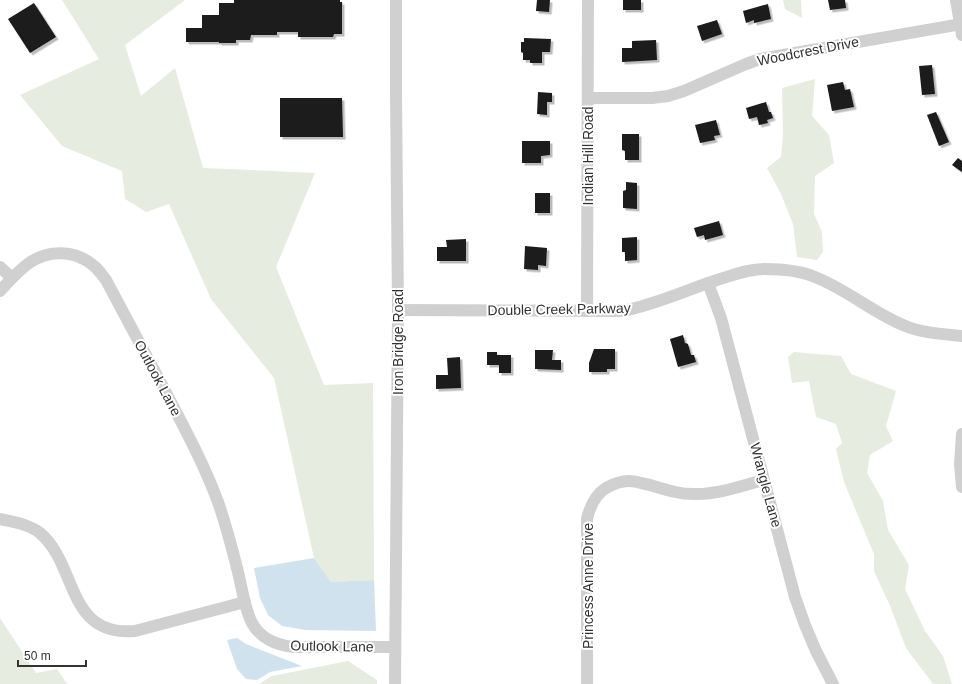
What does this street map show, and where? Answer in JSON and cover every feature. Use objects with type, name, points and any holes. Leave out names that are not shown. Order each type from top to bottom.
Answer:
[{"type":"street","name":"Iron Bridge Road","points":[[395,684],[398,310],[396,0]]},
{"type":"street","name":"Indian Hill Road","points":[[587,311],[588,0]]},
{"type":"street","points":[[956,0],[961,28]]},
{"type":"street","name":"Woodcrest Drive","points":[[588,98],[652,98],[668,96],[684,91],[760,59],[961,28]]},
{"type":"street","name":"Outlook Lane","points":[[0,291],[29,263],[40,257],[51,254],[63,253],[74,255],[85,259],[100,271],[183,424],[209,478],[226,524],[244,602],[257,630],[272,642],[282,645],[307,648],[395,647]]},
{"type":"street","points":[[0,267],[12,278]]},
{"type":"street","name":"Double Creek Parkway","points":[[398,310],[622,311],[650,305],[740,272],[778,269],[799,272],[830,283],[880,314],[904,325],[927,332],[962,336]]},
{"type":"street","name":"Wrangle Lane","points":[[708,283],[721,318],[795,597],[816,651],[833,684]]},
{"type":"street","points":[[962,434],[960,464],[962,487]]},
{"type":"street","name":"Princess Anne Drive","points":[[587,684],[587,519],[591,505],[599,494],[612,484],[629,481],[676,492],[697,494],[714,492],[764,480]]},
{"type":"street","points":[[0,519],[22,524],[35,529],[47,540],[55,551],[83,609],[93,620],[104,627],[118,631],[135,631],[244,602]]},
{"type":"shaded area","points":[[62,0],[185,0],[125,45],[141,96],[175,68],[203,168],[315,173],[276,267],[324,385],[373,383],[374,580],[331,582],[314,558],[274,378],[211,299],[169,204],[146,212],[125,199],[122,171],[62,146],[20,95],[99,59]]},
{"type":"shaded area","points":[[783,0],[801,0],[802,18],[785,9]]},
{"type":"shaded area","points":[[815,79],[812,116],[829,135],[834,163],[815,176],[814,214],[822,232],[823,252],[817,260],[797,257],[793,224],[781,194],[767,168],[781,157],[783,135],[782,88]]},
{"type":"shaded area","points":[[794,352],[841,356],[851,374],[896,391],[886,426],[893,441],[870,455],[867,473],[883,501],[888,530],[909,565],[905,589],[925,631],[943,656],[952,684],[933,684],[906,648],[891,608],[874,571],[874,554],[844,482],[836,449],[842,443],[836,424],[816,417],[809,381],[792,383],[788,357]]},
{"type":"shaded area","points":[[0,618],[36,673],[57,669],[67,684],[0,684]]},
{"type":"shaded area","points":[[348,661],[377,680],[377,684],[259,684],[272,676]]},
{"type":"water","points":[[314,558],[331,582],[374,580],[376,631],[306,630],[282,626],[268,615],[260,598],[254,568]]},
{"type":"water","points":[[237,638],[246,644],[302,666],[270,672],[257,680],[246,679],[237,669],[227,640]]},
{"type":"building","points":[[234,0],[340,0],[340,2],[342,2],[342,34],[334,34],[333,37],[298,37],[298,32],[277,32],[277,35],[251,35],[250,40],[236,40],[236,43],[186,42],[186,28],[202,28],[202,15],[219,15],[219,3],[234,3]]},
{"type":"building","points":[[537,0],[550,0],[549,12],[536,11]]},
{"type":"building","points":[[623,0],[641,0],[641,10],[623,10]]},
{"type":"building","points":[[828,0],[845,0],[846,8],[830,10]]},
{"type":"building","points":[[34,3],[56,37],[30,53],[8,19]]},
{"type":"building","points":[[768,4],[771,19],[754,23],[754,20],[746,23],[743,11]]},
{"type":"building","points":[[717,20],[722,34],[702,41],[697,26]]},
{"type":"building","points":[[524,38],[551,39],[550,52],[542,52],[542,63],[530,63],[530,60],[523,60],[521,42],[524,42]]},
{"type":"building","points":[[656,40],[657,60],[622,62],[622,48],[632,48],[632,41]]},
{"type":"building","points":[[932,65],[935,94],[922,95],[919,66]]},
{"type":"building","points":[[843,82],[845,90],[850,89],[854,107],[832,111],[827,85]]},
{"type":"building","points":[[538,92],[552,93],[552,102],[547,102],[547,115],[537,114]]},
{"type":"building","points":[[280,98],[342,98],[343,137],[280,137]]},
{"type":"building","points":[[766,102],[769,112],[771,112],[773,118],[767,120],[768,123],[759,125],[757,117],[749,119],[746,108]]},
{"type":"building","points":[[936,112],[949,142],[939,146],[927,115]]},
{"type":"building","points":[[716,120],[720,135],[714,136],[715,140],[700,143],[695,125]]},
{"type":"building","points":[[622,134],[639,134],[639,160],[625,160],[625,151],[622,150]]},
{"type":"building","points":[[522,141],[550,141],[550,155],[541,156],[541,163],[522,163]]},
{"type":"building","points":[[958,158],[962,161],[962,172],[952,165]]},
{"type":"building","points":[[626,182],[637,183],[637,209],[623,208],[623,191],[626,190]]},
{"type":"building","points":[[535,193],[550,193],[550,213],[535,213]]},
{"type":"building","points":[[719,221],[723,235],[705,240],[704,235],[697,237],[694,228]]},
{"type":"building","points":[[637,237],[637,260],[625,261],[625,252],[622,252],[622,238]]},
{"type":"building","points":[[466,239],[466,261],[437,261],[437,247],[447,247],[446,240]]},
{"type":"building","points":[[525,246],[547,248],[546,266],[538,265],[538,270],[524,269]]},
{"type":"building","points":[[683,335],[685,343],[688,344],[691,355],[694,355],[696,362],[678,367],[670,339]]},
{"type":"building","points":[[594,349],[615,349],[615,369],[607,369],[607,372],[589,372],[589,363]]},
{"type":"building","points":[[535,350],[553,350],[552,360],[561,360],[561,370],[535,369]]},
{"type":"building","points":[[487,352],[497,352],[497,355],[511,355],[511,373],[499,373],[499,365],[487,365]]},
{"type":"building","points":[[460,357],[461,388],[436,389],[436,375],[448,375],[447,358]]}]
